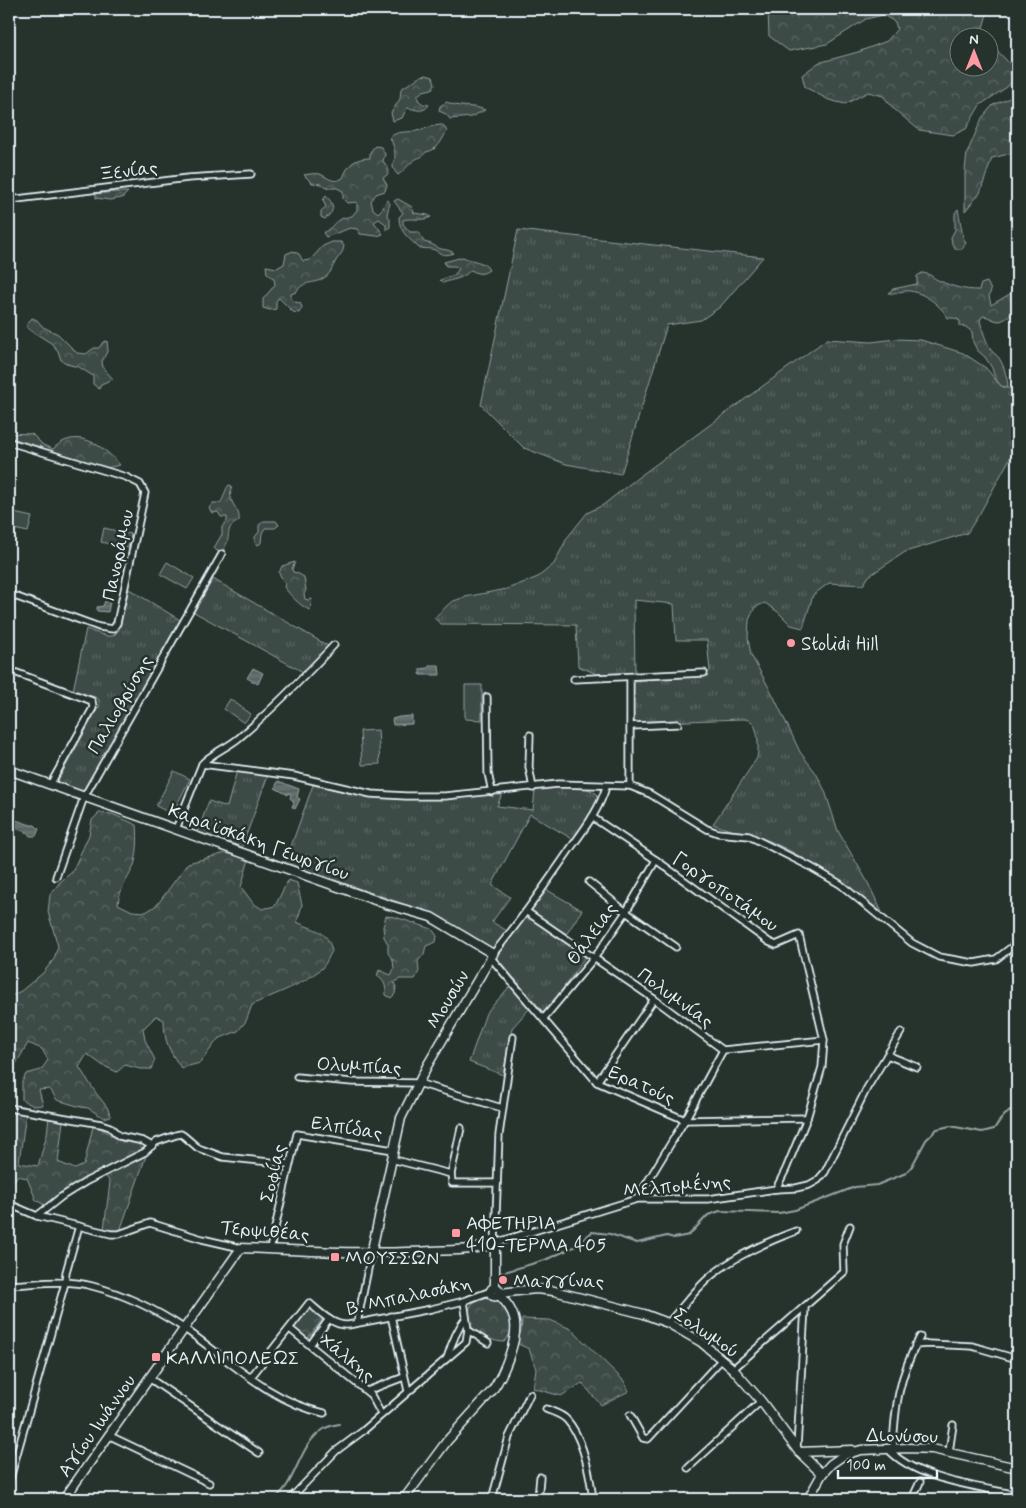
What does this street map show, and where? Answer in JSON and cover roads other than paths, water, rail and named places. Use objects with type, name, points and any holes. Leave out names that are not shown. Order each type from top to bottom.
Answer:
[{"type":"street","name":"Ξενίας","points":[[9,200],[188,178],[251,174]]},
{"type":"street","name":"Πανοράμου","points":[[9,442],[137,481],[145,493],[117,623],[113,629],[99,627],[9,594]]},
{"type":"street","name":"Παλιοβρύσης","points":[[56,877],[84,797],[222,554]]},
{"type":"street","points":[[176,829],[202,764],[206,759],[225,749],[239,738],[280,700],[334,645]]},
{"type":"street","points":[[9,670],[92,701],[93,708],[50,785]]},
{"type":"street","points":[[574,679],[630,678],[704,673]]},
{"type":"street","points":[[630,678],[630,786]]},
{"type":"street","points":[[488,697],[488,773],[492,792]]},
{"type":"street","points":[[631,726],[678,724]]},
{"type":"street","points":[[530,736],[529,767],[534,788]]},
{"type":"street","points":[[202,764],[294,776],[372,794],[444,796],[558,784],[606,787],[630,786],[672,806],[707,830],[750,836],[809,866],[840,884],[912,943],[939,957],[974,963],[996,959],[1017,943]]},
{"type":"street","name":"Καραϊσκάκη Γεωργίου","points":[[9,770],[380,901],[431,917],[492,956]]},
{"type":"street","name":"Μουσών","points":[[371,1254],[400,1118],[427,1066],[492,956],[527,912],[592,817],[602,800],[606,787]]},
{"type":"street","name":"Γοργοποτάμου","points":[[592,817],[656,860],[768,942],[776,945],[798,935],[824,1040],[822,1067],[807,1118],[776,1189]]},
{"type":"street","name":"Θάλειας","points":[[544,1018],[595,957],[626,912],[656,860]]},
{"type":"street","points":[[589,882],[626,912],[676,947]]},
{"type":"street","name":"Πολυμνίας","points":[[527,912],[595,957],[723,1050],[824,1040]]},
{"type":"street","name":"Ερατούς","points":[[492,956],[597,1082],[685,1120],[807,1118]]},
{"type":"street","points":[[597,1082],[654,999]]},
{"type":"street","name":"Μελπομένης","points":[[496,1243],[637,1199],[708,1199],[809,1185],[818,1180],[825,1172],[867,1088],[900,1032]]},
{"type":"street","points":[[404,1499],[447,1441],[492,1391],[514,1340],[516,1327],[514,1315],[496,1292],[497,1183],[502,1108],[512,1037]]},
{"type":"street","points":[[637,1199],[685,1120],[723,1050]]},
{"type":"street","points":[[887,1055],[917,1067]]},
{"type":"street","name":"Ολυμπίας","points":[[297,1077],[352,1082],[418,1083],[502,1108]]},
{"type":"street","points":[[9,1108],[101,1124],[110,1127],[119,1136],[143,1141],[152,1146]]},
{"type":"street","points":[[461,1128],[451,1174],[452,1183],[497,1183]]},
{"type":"street","points":[[37,1216],[87,1181],[145,1152],[156,1142],[181,1134],[198,1148],[223,1157],[289,1164]]},
{"type":"street","name":"Ελπίδας","points":[[297,1134],[393,1150]]},
{"type":"street","name":"Σοφίας","points":[[270,1249],[297,1134]]},
{"type":"street","points":[[391,1159],[451,1174]]},
{"type":"street","name":"Τερψιθέας","points":[[9,1204],[37,1216],[111,1234],[119,1234],[150,1223],[202,1239],[241,1248],[371,1254],[473,1249],[496,1243]]},
{"type":"street","points":[[9,1482],[65,1283],[66,1272],[79,1226]]},
{"type":"street","points":[[734,1369],[769,1336],[844,1272],[843,1244],[850,1226]]},
{"type":"street","points":[[668,1323],[716,1272],[746,1254],[796,1231]]},
{"type":"street","name":"Αγίου Ιωάννου","points":[[64,1499],[241,1248]]},
{"type":"street","points":[[357,1323],[371,1254]]},
{"type":"street","points":[[9,1286],[65,1283],[82,1284],[104,1290],[160,1314],[184,1329],[251,1378],[289,1402],[324,1413]]},
{"type":"street","name":"Σολωμού","points":[[496,1292],[536,1289],[554,1291],[644,1314],[668,1323],[701,1342],[734,1369],[798,1450],[822,1474]]},
{"type":"street","name":"Β. Μπαλασάκη","points":[[290,1329],[309,1303],[329,1319],[343,1326],[431,1309],[496,1292]]},
{"type":"street","points":[[290,1499],[336,1451],[363,1431],[380,1414],[466,1342],[468,1330],[464,1301]]},
{"type":"street","points":[[805,1307],[798,1450],[861,1450]]},
{"type":"street","points":[[391,1316],[408,1392]]},
{"type":"street","points":[[447,1358],[459,1326],[466,1318]]},
{"type":"street","points":[[310,1345],[329,1319]]},
{"type":"street","points":[[251,1378],[290,1329]]},
{"type":"street","name":"Χάλκης","points":[[290,1329],[367,1391],[374,1398],[380,1414]]},
{"type":"street","points":[[468,1330],[488,1343]]},
{"type":"street","points":[[920,1337],[906,1364],[899,1386],[890,1448],[899,1459],[925,1472],[949,1480],[1017,1495]]},
{"type":"street","points":[[915,1346],[928,1344],[972,1346],[1017,1359]]},
{"type":"street","points":[[630,1415],[643,1438],[648,1439],[722,1359]]},
{"type":"street","points":[[149,1378],[259,1453]]},
{"type":"street","points":[[367,1391],[404,1378]]},
{"type":"street","points":[[492,1499],[509,1437],[530,1394]]},
{"type":"street","points":[[688,1468],[761,1401]]},
{"type":"street","points":[[546,1409],[560,1414],[567,1419],[574,1431],[588,1470],[593,1499]]},
{"type":"street","points":[[949,1452],[953,1425]]},
{"type":"street","points":[[108,1435],[209,1483]]},
{"type":"street","name":"Διονύσου","points":[[808,1499],[822,1474],[838,1459],[861,1450],[923,1448],[1017,1468]]},
{"type":"street","points":[[538,1499],[540,1477]]},
{"type":"street","points":[[912,1499],[920,1482]]},
{"type":"waterway","points":[[501,1273],[545,1260],[574,1247],[592,1232],[610,1234],[637,1243],[667,1236],[674,1238],[689,1235],[708,1215],[720,1211],[779,1213],[795,1210],[855,1187],[877,1185],[906,1173],[912,1166],[926,1140],[937,1129],[950,1126],[982,1132],[994,1129],[1004,1116],[1017,1107]]},
{"type":"waterway","points":[[273,1499],[287,1485],[302,1455],[315,1436],[326,1428],[339,1424]]},
{"type":"place","name":"Stolidi Hill","points":[[791,643]]},
{"type":"place","name":"ΑΦΕΤΗΡΙΑ 410-ΤΕΡΜΑ 405","points":[[456,1233]]},
{"type":"place","name":"ΜΟΥΣΣΩΝ","points":[[335,1257]]},
{"type":"place","name":"Μαγγίνας","points":[[503,1280]]},
{"type":"place","name":"ΚΑΛΛΙΠΟΛΕΩΣ","points":[[156,1357]]}]
